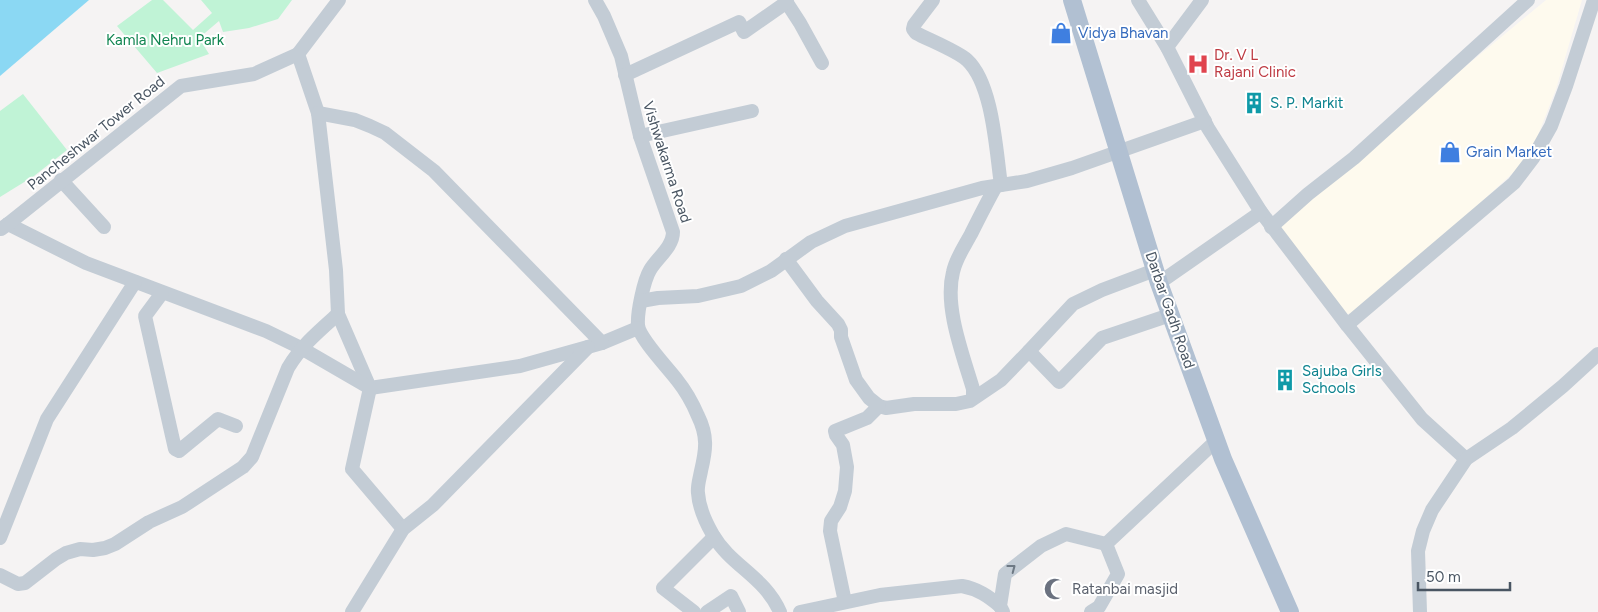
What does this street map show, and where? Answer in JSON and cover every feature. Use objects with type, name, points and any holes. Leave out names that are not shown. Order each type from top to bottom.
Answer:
[{"type":"main road","name":"Darbar Gadh Road","points":[[1072,0],[1170,315],[1223,459],[1290,612]]},
{"type":"street","name":"Pancheshwar Tower Road","points":[[4,227],[181,86],[254,74],[298,54],[339,0]]},
{"type":"street","name":"Vishwakarma Road","points":[[595,0],[622,56],[640,136],[673,232],[670,244],[648,272],[638,316],[638,328]]},
{"type":"street","points":[[933,0],[914,25],[913,30],[966,59],[980,76],[989,103],[998,185],[958,258],[950,285],[954,321],[973,389],[972,398]]},
{"type":"street","points":[[1138,0],[1167,48],[1205,121],[1271,226],[1422,419],[1466,459]]},
{"type":"street","points":[[1167,48],[1202,0]]},
{"type":"street","points":[[1271,226],[1360,152],[1528,0]]},
{"type":"street","points":[[1347,325],[1514,183],[1533,158],[1551,126],[1594,0]]},
{"type":"street","points":[[625,74],[739,22],[744,32],[786,1],[800,22],[822,63]]},
{"type":"street","points":[[298,54],[318,113],[336,270],[338,314],[370,388],[352,469],[403,529]]},
{"type":"street","points":[[640,136],[752,111]]},
{"type":"street","points":[[318,113],[354,120],[370,126],[385,134],[434,171],[595,345]]},
{"type":"street","points":[[642,301],[658,298],[698,296],[741,286],[770,271],[811,242],[845,226],[982,188],[1027,181],[1072,168],[1118,150],[1205,121]]},
{"type":"street","points":[[61,180],[104,227]]},
{"type":"street","points":[[786,259],[817,301],[838,324],[856,380],[869,398],[879,406],[886,408],[914,404],[956,404],[970,401],[1001,380],[1072,304],[1102,290],[1157,277],[1261,212]]},
{"type":"street","points":[[4,227],[86,263],[266,331],[301,348],[370,388],[520,366],[595,345],[638,328],[679,382],[705,433],[706,452],[697,492],[702,512],[714,537],[730,556],[765,587],[780,612]]},
{"type":"street","points":[[0,538],[47,419],[135,282]]},
{"type":"street","points":[[162,293],[145,316],[175,450],[179,451],[218,419],[236,426]]},
{"type":"street","points":[[0,575],[18,584],[25,583],[66,553],[80,549],[99,550],[110,546],[149,522],[182,507],[244,467],[252,457],[288,368],[301,348],[338,314]]},
{"type":"street","points":[[1029,351],[1059,382],[1102,338],[1170,315]]},
{"type":"street","points":[[352,612],[403,529],[433,505],[595,345]]},
{"type":"street","points":[[1420,612],[1418,551],[1423,531],[1432,510],[1466,459],[1512,428],[1598,354]]},
{"type":"street","points":[[845,602],[830,531],[831,521],[840,507],[845,491],[847,467],[842,445],[835,431],[867,418],[879,406]]},
{"type":"street","points":[[1106,544],[1216,440]]},
{"type":"street","points":[[1001,609],[1005,574],[1041,546],[1066,534],[1106,544]]},
{"type":"street","points":[[694,612],[664,588],[714,537]]},
{"type":"street","points":[[1091,612],[1099,607],[1118,574],[1106,544]]},
{"type":"street","points":[[800,612],[880,595],[962,586],[984,594],[1001,609]]},
{"type":"street","points":[[707,612],[731,596],[739,612]]},
{"type":"shaded area","name":"Grain Market","points":[[1546,0],[1582,0],[1556,89],[1529,158],[1400,277],[1354,312],[1344,315],[1270,228]]},
{"type":"green space","name":"Kamla Nehru Park","points":[[152,0],[163,0],[193,30],[212,13],[201,0],[292,0],[278,19],[249,28],[223,32],[219,21],[199,38],[209,54],[157,73],[117,26]]},
{"type":"green space","points":[[23,94],[67,150],[34,176],[0,197],[0,111]]},
{"type":"water","points":[[0,0],[89,0],[0,76]]},
{"type":"place","name":"Vidya Bhavan","points":[[1061,33]]},
{"type":"place","name":"Dr. V L Rajani Clinic","points":[[1198,64]]},
{"type":"place","name":"S. P. Markit","points":[[1254,103]]},
{"type":"place","name":"Grain Market","points":[[1450,152]]},
{"type":"place","name":"Sajuba Girls Schools","points":[[1285,380]]},
{"type":"place","name":"Ratanbai masjid","points":[[1055,589]]}]
